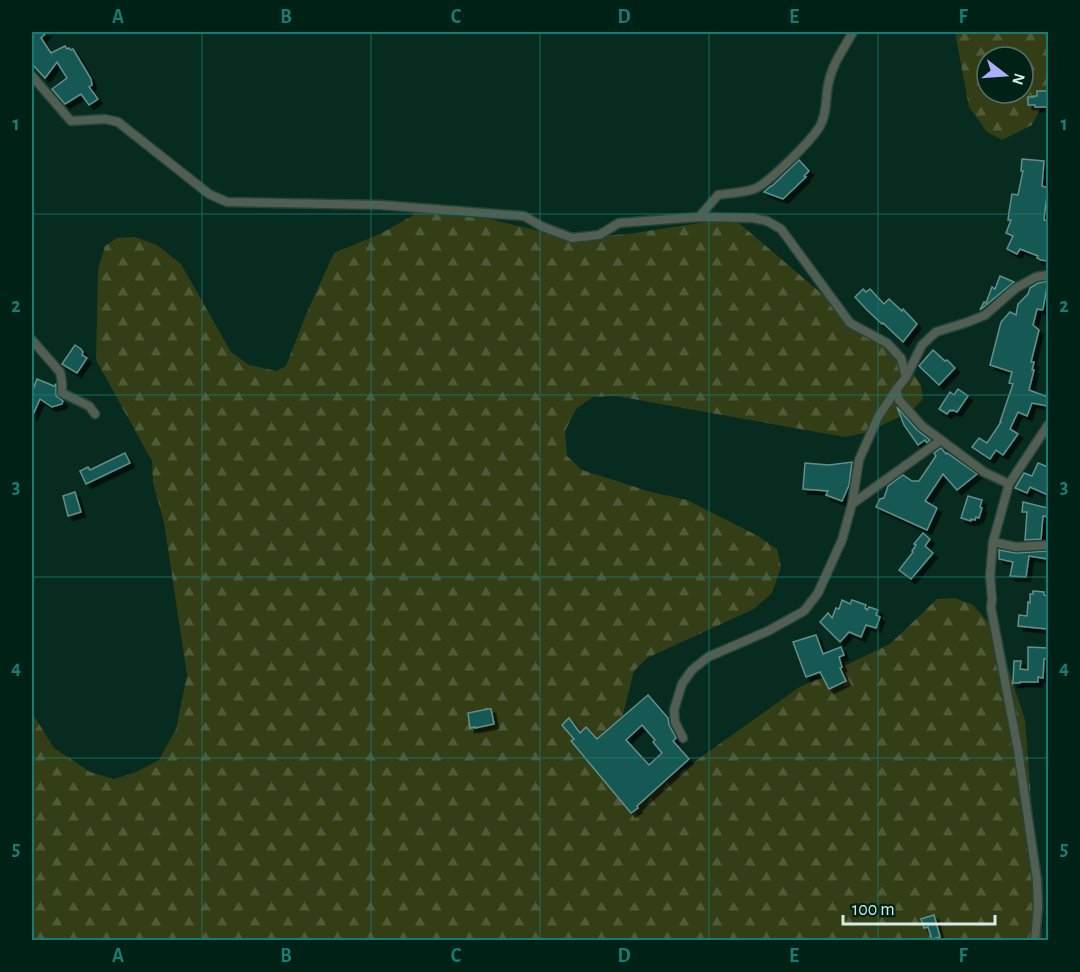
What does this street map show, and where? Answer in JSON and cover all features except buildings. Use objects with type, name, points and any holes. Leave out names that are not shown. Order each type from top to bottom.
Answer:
[{"type":"street","points":[[699,218],[718,195],[751,190],[760,186],[777,172],[821,125],[828,83],[835,64],[853,32]]},
{"type":"street","points":[[32,76],[71,121],[105,119],[118,122],[209,194],[227,202],[381,205],[524,216],[543,227],[572,238],[599,235],[619,223],[699,218],[753,218],[767,221],[781,229],[850,323],[887,343],[901,358],[906,377]]},
{"type":"street","points":[[683,738],[675,722],[674,710],[682,684],[692,670],[708,657],[768,631],[804,611],[819,593],[842,540],[852,504],[860,460],[878,417],[906,377],[922,345],[936,333],[985,315],[1016,288],[1036,277],[1048,276]]},
{"type":"street","points":[[32,340],[60,372],[62,393],[89,406],[95,414]]},
{"type":"street","points":[[896,390],[899,400],[922,426],[984,472],[1009,484]]},
{"type":"street","points":[[1035,940],[1038,907],[1037,880],[1018,750],[991,608],[990,576],[993,542],[1009,484],[1048,425]]},
{"type":"street","points":[[852,504],[940,440]]},
{"type":"street","points":[[993,542],[1016,547],[1048,545]]},
{"type":"green space","points":[[955,32],[1048,32],[1048,85],[1045,100],[1032,125],[1002,140],[987,132],[969,107]]},
{"type":"green space","points":[[422,203],[569,238],[628,234],[733,218],[909,368],[921,385],[923,399],[910,412],[865,433],[845,437],[616,396],[593,397],[576,409],[565,431],[567,456],[582,470],[651,492],[687,500],[758,536],[777,549],[781,567],[772,593],[754,609],[647,658],[634,671],[620,726],[643,786],[662,785],[798,688],[890,644],[937,599],[955,598],[973,605],[989,623],[1008,668],[1025,720],[1042,940],[32,940],[32,713],[54,748],[90,772],[114,779],[134,773],[159,760],[176,729],[187,675],[164,522],[153,483],[152,461],[96,360],[98,270],[105,246],[117,238],[135,237],[157,245],[181,264],[231,352],[249,365],[276,371],[286,366],[334,253],[380,234],[412,216]]}]
